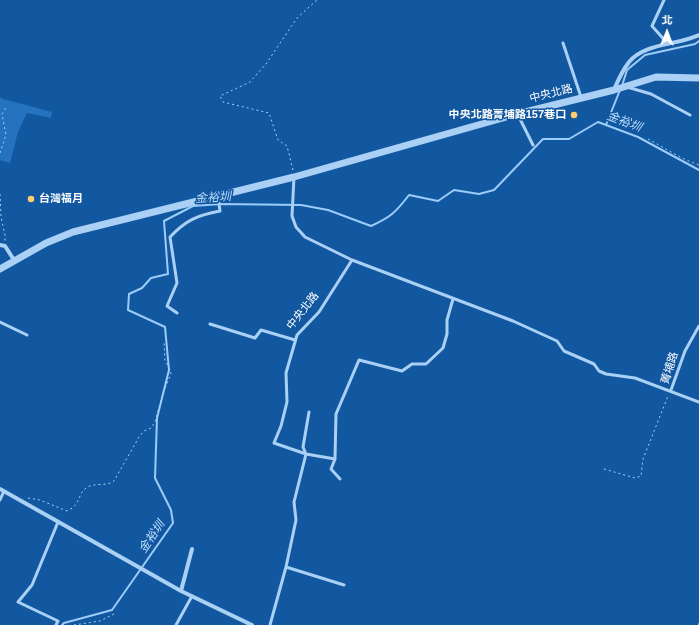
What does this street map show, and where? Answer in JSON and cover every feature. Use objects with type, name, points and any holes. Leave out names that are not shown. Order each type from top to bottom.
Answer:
[{"type":"street","points":[[614,90],[622,73],[630,61],[642,52],[690,40],[699,35]]},
{"type":"street","name":"中央北路","points":[[0,269],[46,243],[73,232],[294,176],[517,114],[614,90],[656,77],[699,78]]},
{"type":"street","points":[[0,245],[5,246],[14,260]]},
{"type":"street","points":[[2,490],[181,591],[252,625]]},
{"type":"street","points":[[181,591],[192,549]]},
{"type":"lane","points":[[664,0],[652,26],[668,45]]},
{"type":"lane","points":[[563,44],[581,98]]},
{"type":"lane","points":[[625,86],[651,94],[690,115]]},
{"type":"lane","points":[[517,114],[534,145]]},
{"type":"lane","points":[[294,176],[292,216],[296,227],[305,237],[352,260],[513,321],[557,341],[564,351],[594,364],[599,371],[606,374],[635,378],[671,390]]},
{"type":"lane","points":[[177,313],[167,306],[176,284],[170,237],[190,220],[203,214],[220,211],[218,195]]},
{"type":"lane","name":"中央北路","points":[[306,454],[274,443],[281,426],[287,402],[286,373],[297,335],[319,312],[352,260]]},
{"type":"lane","points":[[340,479],[330,469],[335,459],[336,414],[359,360],[402,371],[412,364],[426,364],[443,348],[447,334],[447,320],[452,299]]},
{"type":"lane","points":[[0,322],[27,335]]},
{"type":"lane","points":[[210,324],[255,338],[261,330],[295,340]]},
{"type":"lane","name":"菁埔路","points":[[699,326],[685,351],[671,390],[699,402]]},
{"type":"lane","points":[[270,625],[286,567],[296,520],[294,502],[306,454],[303,447],[309,412]]},
{"type":"lane","points":[[306,454],[335,459]]},
{"type":"lane","points":[[0,500],[2,490]]},
{"type":"lane","points":[[56,625],[58,621],[18,602],[32,585],[58,522]]},
{"type":"lane","points":[[286,567],[344,585]]},
{"type":"lane","points":[[176,625],[192,596]]},
{"type":"path","points":[[294,176],[288,146],[278,140],[268,113],[223,102],[220,96],[250,82],[266,64],[297,18],[317,0]]},
{"type":"path","points":[[0,153],[6,135],[2,114],[7,106]]},
{"type":"path","points":[[648,139],[686,160],[699,165]]},
{"type":"path","points":[[0,194],[1,217],[5,235],[5,246]]},
{"type":"path","points":[[18,500],[23,498],[34,498],[67,512],[78,504],[86,488],[90,486],[110,484],[114,481],[138,437],[144,431],[151,428],[155,422],[162,393],[171,374],[165,360],[164,342]]},
{"type":"path","points":[[604,469],[635,478],[641,476],[643,459],[671,390]]},
{"type":"path","points":[[74,625],[100,621],[114,614]]},
{"type":"shaded area","points":[[0,97],[52,112],[51,118],[27,113],[18,132],[10,163],[0,160]]},
{"type":"waterway","points":[[622,86],[627,70],[645,55],[695,44],[699,41]]},
{"type":"waterway","points":[[606,125],[620,90]]},
{"type":"waterway","name":"金裕圳","points":[[62,625],[64,623],[112,610],[173,523],[171,510],[155,478],[157,418],[169,370],[165,327],[128,310],[129,294],[142,288],[151,278],[168,274],[164,221],[193,206],[221,204],[301,205],[328,210],[371,226],[393,214],[409,195],[438,201],[454,190],[479,194],[494,190],[543,139],[569,139],[598,122],[638,137],[699,170]]},
{"type":"place","name":"中央北路菁埔路157巷口","points":[[574,115]]},
{"type":"place","name":"台灣福月","points":[[31,199]]}]
